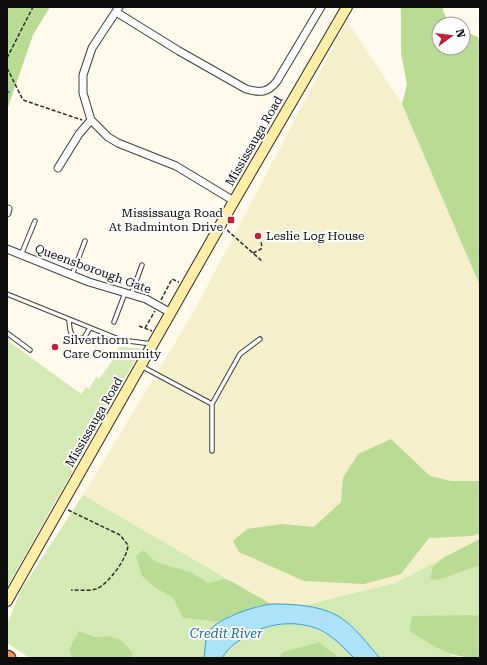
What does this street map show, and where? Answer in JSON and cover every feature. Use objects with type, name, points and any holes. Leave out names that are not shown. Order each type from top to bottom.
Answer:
[{"type":"main road","name":"Mississauga Road","points":[[7,601],[234,201],[347,7]]},
{"type":"street","points":[[234,201],[176,166],[118,143],[90,121],[83,93],[83,75],[92,48],[118,9],[179,51],[246,89],[258,93],[272,88],[278,81],[321,7]]},
{"type":"street","points":[[58,168],[90,121]]},
{"type":"street","name":"Queensborough Gate","points":[[7,249],[72,275],[152,302],[171,314]]},
{"type":"lane","points":[[22,255],[35,221]]},
{"type":"lane","points":[[72,275],[85,241]]},
{"type":"lane","points":[[114,322],[142,265]]},
{"type":"lane","points":[[7,294],[121,340],[153,344]]},
{"type":"lane","points":[[69,320],[70,332],[78,339],[84,338],[90,328]]},
{"type":"lane","points":[[7,333],[30,350]]},
{"type":"lane","points":[[212,452],[212,404],[240,354],[260,339]]},
{"type":"lane","points":[[141,366],[212,404]]},
{"type":"path","points":[[7,58],[33,7]]},
{"type":"path","points":[[7,68],[23,100],[90,121]]},
{"type":"path","points":[[226,230],[263,262]]},
{"type":"path","points":[[253,253],[261,249],[261,242]]},
{"type":"path","points":[[160,301],[172,279],[181,283]]},
{"type":"path","points":[[145,328],[156,308]]},
{"type":"path","points":[[138,326],[154,332]]},
{"type":"path","points":[[61,506],[120,535],[128,545],[125,558],[101,586],[88,590],[71,590]]},
{"type":"shaded area","points":[[347,21],[402,104],[480,286],[480,539],[395,583],[302,606],[271,604],[83,495],[193,313]]},
{"type":"green space","points":[[7,7],[50,7],[33,35],[7,110]]},
{"type":"green space","points":[[401,7],[443,7],[446,16],[431,16],[431,56],[471,56],[471,34],[478,37],[480,46],[480,286],[402,104],[407,85],[401,53]]},
{"type":"green space","points":[[7,340],[81,394],[86,387],[89,389],[96,377],[99,379],[113,360],[119,347],[139,348],[141,350],[7,587]]},
{"type":"green space","points":[[391,439],[430,476],[451,481],[480,481],[480,533],[472,536],[429,538],[401,574],[364,584],[304,581],[239,552],[233,541],[247,529],[282,524],[314,527],[341,502],[343,478],[358,454]]},
{"type":"green space","points":[[83,495],[231,581],[224,579],[208,583],[191,572],[156,562],[144,550],[156,588],[173,598],[183,618],[219,622],[207,635],[204,658],[131,658],[133,653],[109,636],[96,637],[79,631],[69,649],[72,658],[30,658],[7,643],[7,624],[21,590]]},
{"type":"green space","points":[[480,539],[480,634],[451,655],[463,658],[380,658],[355,630],[302,606],[395,583]]},
{"type":"green space","points":[[480,539],[480,565],[438,580],[430,579],[433,567],[443,558]]},
{"type":"green space","points":[[144,550],[156,562],[191,572],[208,583],[224,579],[231,581],[271,604],[257,606],[248,611],[231,615],[219,622],[183,618],[173,598],[156,588],[142,576],[136,556]]},
{"type":"green space","points":[[412,616],[480,616],[480,658],[459,656],[442,650],[409,631]]},
{"type":"green space","points":[[297,623],[333,637],[354,658],[340,658],[319,642],[282,652],[279,658],[222,658],[236,642],[245,636],[265,628]]},
{"type":"green space","points":[[79,631],[96,637],[109,636],[121,640],[133,653],[131,658],[72,658],[69,649]]},
{"type":"green space","points":[[319,642],[340,658],[279,658],[282,652]]},
{"type":"water","name":"Credit River","points":[[271,604],[314,607],[331,612],[344,620],[355,630],[380,658],[354,658],[325,632],[304,625],[282,624],[260,629],[250,634],[234,644],[222,658],[204,658],[207,636],[210,630],[217,624],[235,614],[255,607]]},
{"type":"place","name":"Mississauga Road At Badminton Drive","points":[[231,220]]},
{"type":"place","name":"Leslie Log House","points":[[258,236]]},
{"type":"place","name":"Silverthorn Care Community","points":[[55,347]]}]
